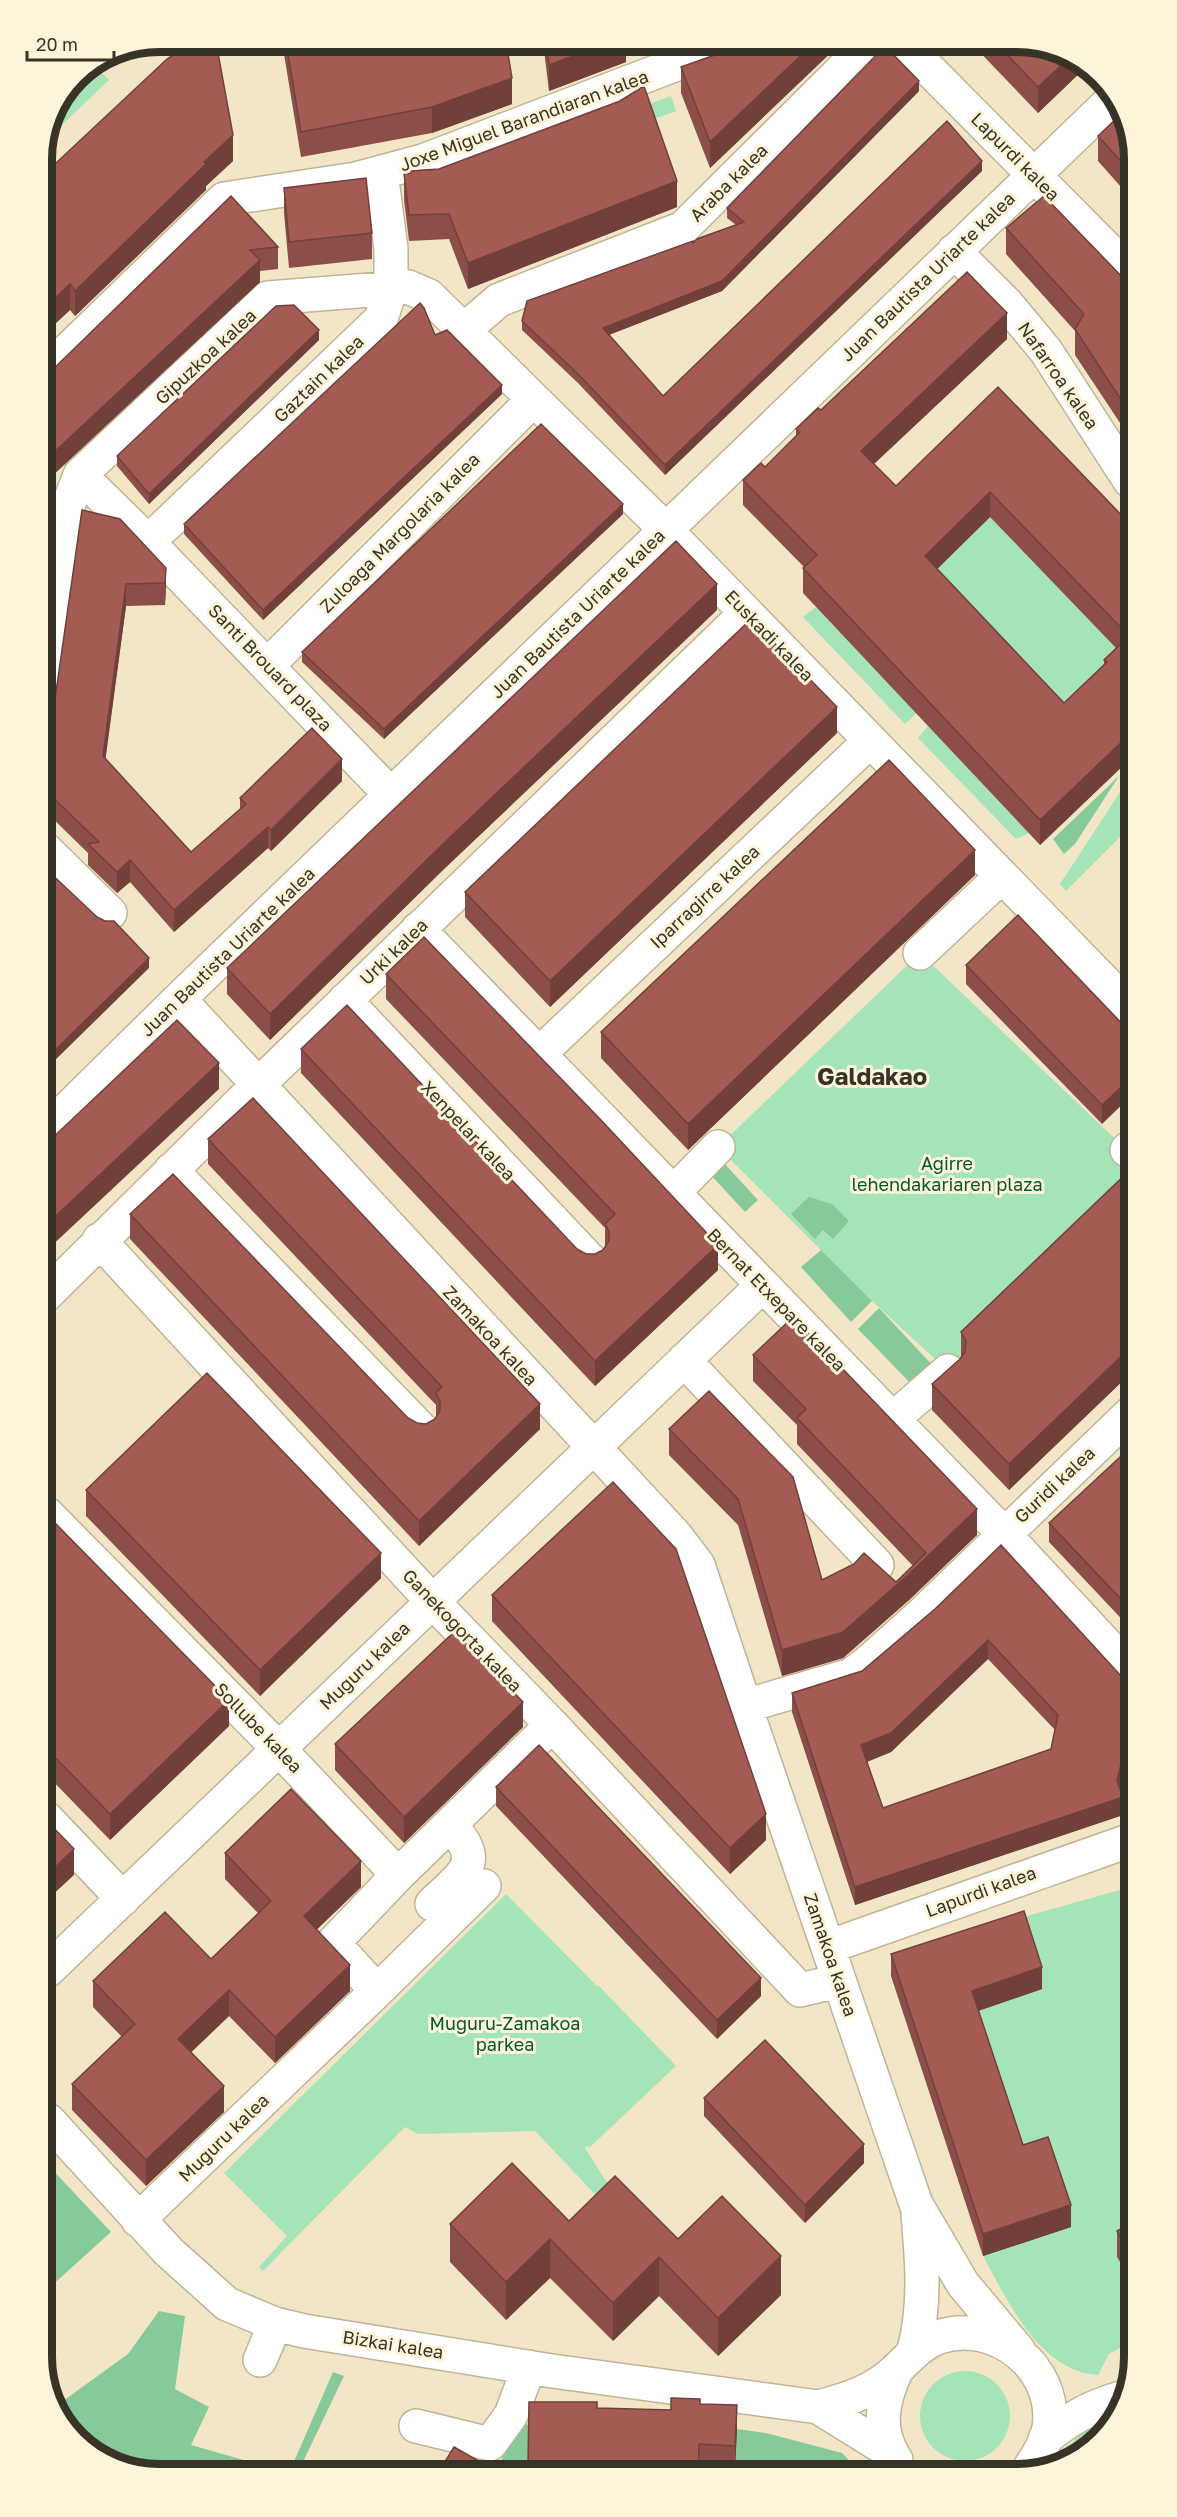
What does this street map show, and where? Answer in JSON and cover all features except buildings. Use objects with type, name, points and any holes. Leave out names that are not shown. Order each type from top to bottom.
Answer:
[{"type":"street","name":"Joxe Miguel Barandiaran kalea","points":[[53,364],[224,199],[356,179],[423,161],[705,53]]},
{"type":"street","name":"Araba kalea","points":[[465,330],[499,300],[683,228],[859,53]]},
{"type":"street","name":"Lapurdi kalea","points":[[913,53],[1124,266]]},
{"type":"street","name":"Juan Bautista Uriarte kalea","points":[[53,1124],[1108,103]]},
{"type":"street","name":"Gaztain kalea","points":[[148,542],[381,319],[391,286],[391,249],[381,172]]},
{"type":"street","name":"Nafarroa kalea","points":[[954,251],[1007,304],[1046,351],[1124,472]]},
{"type":"street","name":"Euskadi kalea","points":[[391,286],[408,287],[429,296],[465,330],[665,530],[1124,1002]]},
{"type":"street","name":"Gipuzkoa kalea","points":[[53,609],[66,511],[80,475],[268,298],[391,286]]},
{"type":"street","name":"Zuloaga Margolaria kalea","points":[[268,665],[533,400]]},
{"type":"street","points":[[80,475],[148,542]]},
{"type":"street","name":"Santi Brouard plaza","points":[[148,542],[391,795]]},
{"type":"street","name":"Urki kalea","points":[[52,1288],[345,1000],[746,613]]},
{"type":"street","name":"Iparragirre kalea","points":[[539,1054],[870,741]]},
{"type":"street","points":[[53,857],[110,913]]},
{"type":"street","points":[[920,953],[1002,876]]},
{"type":"street","name":"Bernat Etxepare kalea","points":[[418,929],[1004,1534],[1124,1663]]},
{"type":"street","name":"Zamakoa kalea","points":[[179,999],[676,1536],[698,1565],[838,1981],[916,2204],[963,2284],[1019,2351]]},
{"type":"street","name":"Xenpelar kalea","points":[[345,1000],[591,1261]]},
{"type":"street","points":[[673,1193],[718,1147]]},
{"type":"street","points":[[171,1170],[422,1430]]},
{"type":"street","name":"Ganekogorta kalea","points":[[99,1240],[433,1602],[552,1725],[800,1990],[838,1981]]},
{"type":"street","name":"Muguru kalea","points":[[52,1966],[762,1286]]},
{"type":"street","points":[[684,1360],[877,1565]]},
{"type":"street","points":[[892,1419],[948,1371]]},
{"type":"street","name":"Guridi kalea","points":[[745,1706],[851,1675],[866,1664],[922,1614],[1124,1420]]},
{"type":"street","name":"Sollube kalea","points":[[52,1519],[279,1749],[398,1875]]},
{"type":"street","points":[[376,1991],[333,1943],[398,1875],[552,1725]]},
{"type":"street","points":[[52,1825],[123,1899]]},
{"type":"street","points":[[432,1904],[466,1871],[469,1857],[464,1840],[450,1825]]},
{"type":"street","name":"Lapurdi kalea","points":[[828,1947],[1124,1843]]},
{"type":"street","name":"Muguru kalea","points":[[138,2220],[484,1886]]},
{"type":"street","name":"Bizkai kalea","points":[[52,2125],[169,2252],[227,2304],[275,2324],[304,2331],[529,2367],[818,2407],[839,2402],[874,2387],[905,2360],[939,2337],[967,2333],[994,2337],[1019,2351],[1037,2372],[1048,2398],[1049,2427],[1035,2460]]},
{"type":"street","name":"Zamakoa kalea","points":[[905,2360],[920,2328],[922,2293],[916,2204]]},
{"type":"street","points":[[260,2360],[275,2324]]},
{"type":"street","name":"Bizkai kalea","points":[[896,2460],[882,2425],[885,2397],[905,2360]]},
{"type":"street","points":[[416,2426],[490,2444],[511,2415],[529,2367]]},
{"type":"street","name":"Bizkai kalea","points":[[1042,2383],[1071,2397],[1100,2400],[1116,2398]]},
{"type":"street","name":"Bizkai kalea","points":[[1035,2460],[1064,2422],[1115,2399]]},
{"type":"street","name":"Bizkai kalea","points":[[818,2407],[896,2460]]},
{"type":"green space","points":[[100,71],[109,80],[57,130],[71,100],[89,79]]},
{"type":"green space","points":[[671,96],[676,111],[554,155],[549,141]]},
{"type":"green space","points":[[990,517],[1124,656],[1124,666],[1044,738],[903,586]]},
{"type":"green space","points":[[816,607],[917,713],[905,724],[803,617]]},
{"type":"green space","points":[[928,726],[1029,833],[1016,839],[918,738]]},
{"type":"green space","points":[[1119,776],[1075,844],[1064,854],[1053,839]]},
{"type":"green space","points":[[1124,786],[1124,833],[1066,891],[1060,884]]},
{"type":"green space","name":"Agirre lehendakariaren plaza","points":[[920,953],[1124,1147],[1124,1201],[948,1371],[872,1301],[718,1147]]},
{"type":"green space","points":[[711,1149],[758,1200],[745,1212],[698,1161]]},
{"type":"green space","points":[[809,1197],[832,1204],[849,1221],[833,1239],[823,1230],[815,1239],[791,1214]]},
{"type":"green space","points":[[821,1250],[872,1301],[851,1322],[801,1267]]},
{"type":"green space","points":[[879,1308],[935,1368],[915,1388],[858,1329]]},
{"type":"green space","points":[[1124,1889],[1124,2345],[1109,2354],[1098,2375],[1077,2371],[1059,2361],[1042,2347],[1015,2312],[983,2256],[1070,2227],[1023,2167],[972,2013],[1042,1989],[1020,1918]]},
{"type":"green space","name":"Muguru-Zamakoa parkea","points":[[506,1894],[676,2066],[589,2148],[587,2146],[585,2148],[604,2178],[677,2251],[677,2264],[610,2210],[535,2131],[418,2134],[405,2127],[263,2271],[259,2267],[287,2236],[224,2173]]},
{"type":"green space","points":[[52,2169],[111,2232],[52,2285]]},
{"type":"green space","points":[[159,2311],[185,2316],[175,2389],[209,2407],[191,2445],[258,2464],[153,2464],[125,2459],[94,2442],[75,2423],[62,2401],[128,2354]]},
{"type":"green space","points":[[965,2371],[982,2375],[997,2384],[1006,2399],[1010,2416],[1006,2433],[997,2448],[982,2457],[965,2461],[948,2457],[933,2448],[924,2433],[920,2416],[924,2399],[933,2384],[948,2375]]},
{"type":"green space","points":[[333,2372],[344,2376],[302,2464],[293,2464]]},
{"type":"green space","points":[[515,2416],[529,2426],[528,2464],[500,2464]]},
{"type":"green space","points":[[1098,2428],[1083,2442],[1065,2453],[1080,2432]]},
{"type":"green space","points":[[737,2429],[766,2433],[842,2453],[852,2464],[735,2464]]},
{"type":"district","name":"Galdakao","points":[[872,1077]]}]
